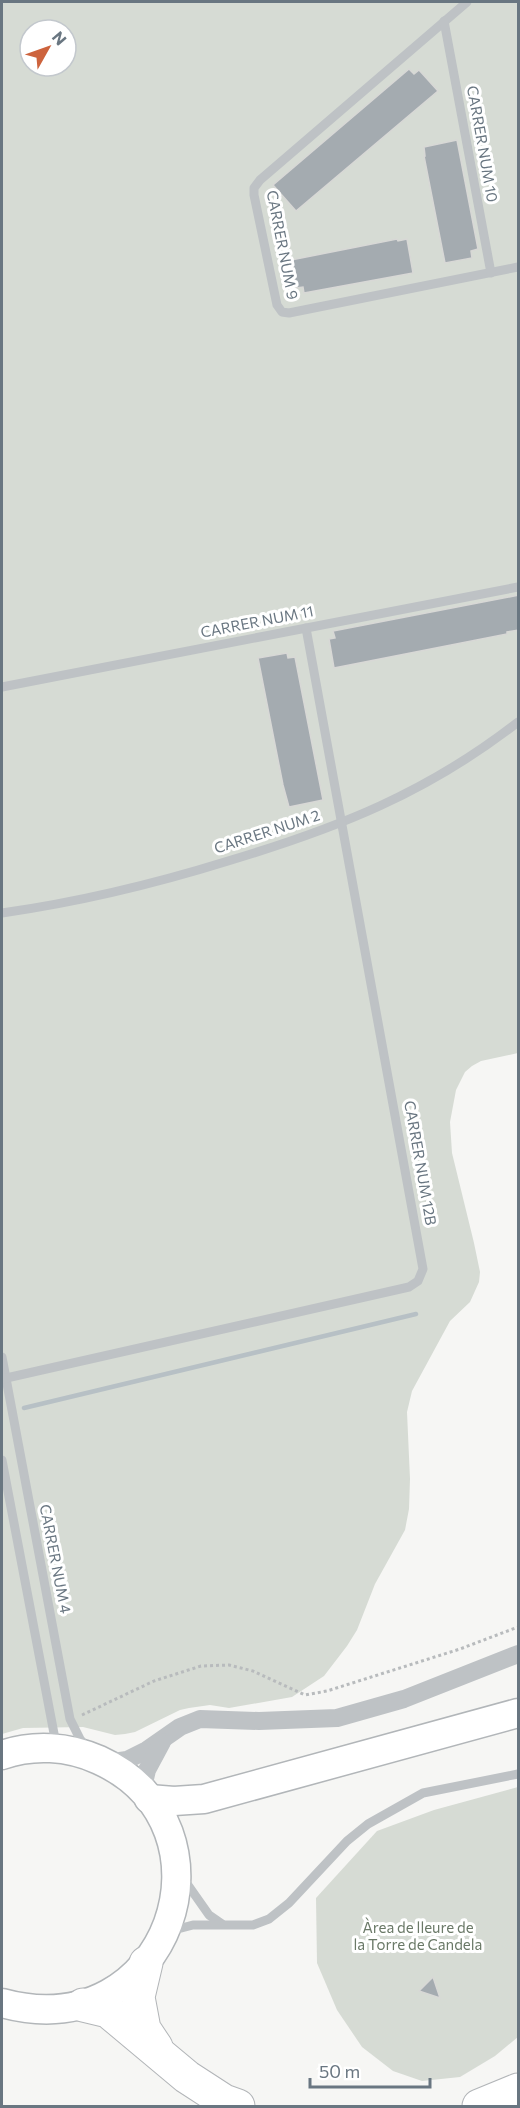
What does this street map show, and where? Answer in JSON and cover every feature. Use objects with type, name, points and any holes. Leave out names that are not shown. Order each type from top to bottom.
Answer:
[{"type":"highway","points":[[146,1963],[138,1997],[144,2030],[161,2056]]},
{"type":"highway","points":[[82,2005],[108,2011],[187,2077],[224,2101],[238,2106]]},
{"type":"main road","points":[[145,1795],[174,1801],[204,1799],[519,1713]]},
{"type":"main road","points":[[2,1755],[25,1749],[57,1748],[77,1752],[101,1761],[122,1773],[145,1795],[166,1829],[174,1859]]},
{"type":"main road","points":[[2,2002],[20,2008],[41,2010],[82,2005],[117,1989],[146,1963],[165,1933],[174,1900],[174,1859],[183,1823],[204,1799]]},
{"type":"street","points":[[101,1761],[127,1760],[190,1722],[200,1719],[259,1721],[337,1718],[404,1699],[519,1654]]},
{"type":"street","points":[[145,1795],[147,1770],[164,1738]]},
{"type":"lane","name":"CARRER NUM 9","points":[[466,2],[260,180],[254,189],[254,195],[277,305],[282,312],[289,313],[519,267]]},
{"type":"lane","name":"CARRER NUM 10","points":[[444,21],[491,273]]},
{"type":"lane","name":"CARRER NUM 11","points":[[2,687],[519,587]]},
{"type":"lane","name":"CARRER NUM 12B","points":[[4,1378],[409,1287],[418,1281],[423,1269],[306,628]]},
{"type":"lane","name":"CARRER NUM 2","points":[[2,913],[164,881],[342,823],[426,784],[466,761],[519,722]]},
{"type":"lane","name":"CARRER NUM 4","points":[[2,1357],[4,1378],[70,1719],[80,1739],[101,1761]]},
{"type":"lane","points":[[2,1460],[57,1748]]},
{"type":"lane","points":[[165,1933],[193,1925],[253,1925],[269,1919],[289,1904],[347,1841],[368,1824],[423,1793],[519,1774]]},
{"type":"lane","points":[[174,1859],[209,1915],[222,1924]]},
{"type":"path","points":[[70,1719],[98,1709],[154,1681],[201,1666],[229,1665],[253,1671],[305,1695],[327,1691],[460,1649],[519,1627]]},
{"type":"green space","points":[[2,2],[518,2],[518,1053],[481,1061],[465,1072],[456,1090],[450,1122],[452,1153],[474,1243],[480,1272],[479,1282],[470,1302],[450,1321],[412,1391],[407,1412],[410,1479],[409,1509],[405,1530],[375,1584],[357,1630],[324,1676],[292,1697],[229,1708],[210,1705],[189,1708],[180,1710],[135,1732],[125,1734],[115,1735],[83,1727],[23,1728],[2,1734]]},
{"type":"green space","name":"Àrea de lleure de la Torre de Candela","points":[[518,1787],[518,2037],[495,2056],[460,2077],[422,2081],[393,2071],[362,2047],[337,2010],[317,1963],[316,1898],[377,1831],[434,1810]]},
{"type":"building","points":[[409,69],[414,74],[419,70],[438,91],[296,211],[273,185]]},
{"type":"building","points":[[457,140],[478,249],[471,251],[472,258],[445,263],[424,147]]},
{"type":"building","points":[[397,239],[398,241],[407,239],[413,273],[304,293],[303,287],[296,288],[291,260]]},
{"type":"building","points":[[519,595],[519,630],[334,668],[329,639],[335,638],[333,631]]},
{"type":"building","points":[[287,653],[288,658],[295,657],[323,800],[289,807],[258,658]]},
{"type":"building","points":[[433,1977],[440,1998],[419,1991]]},
{"type":"waterway","points":[[24,1408],[416,1314]]}]
